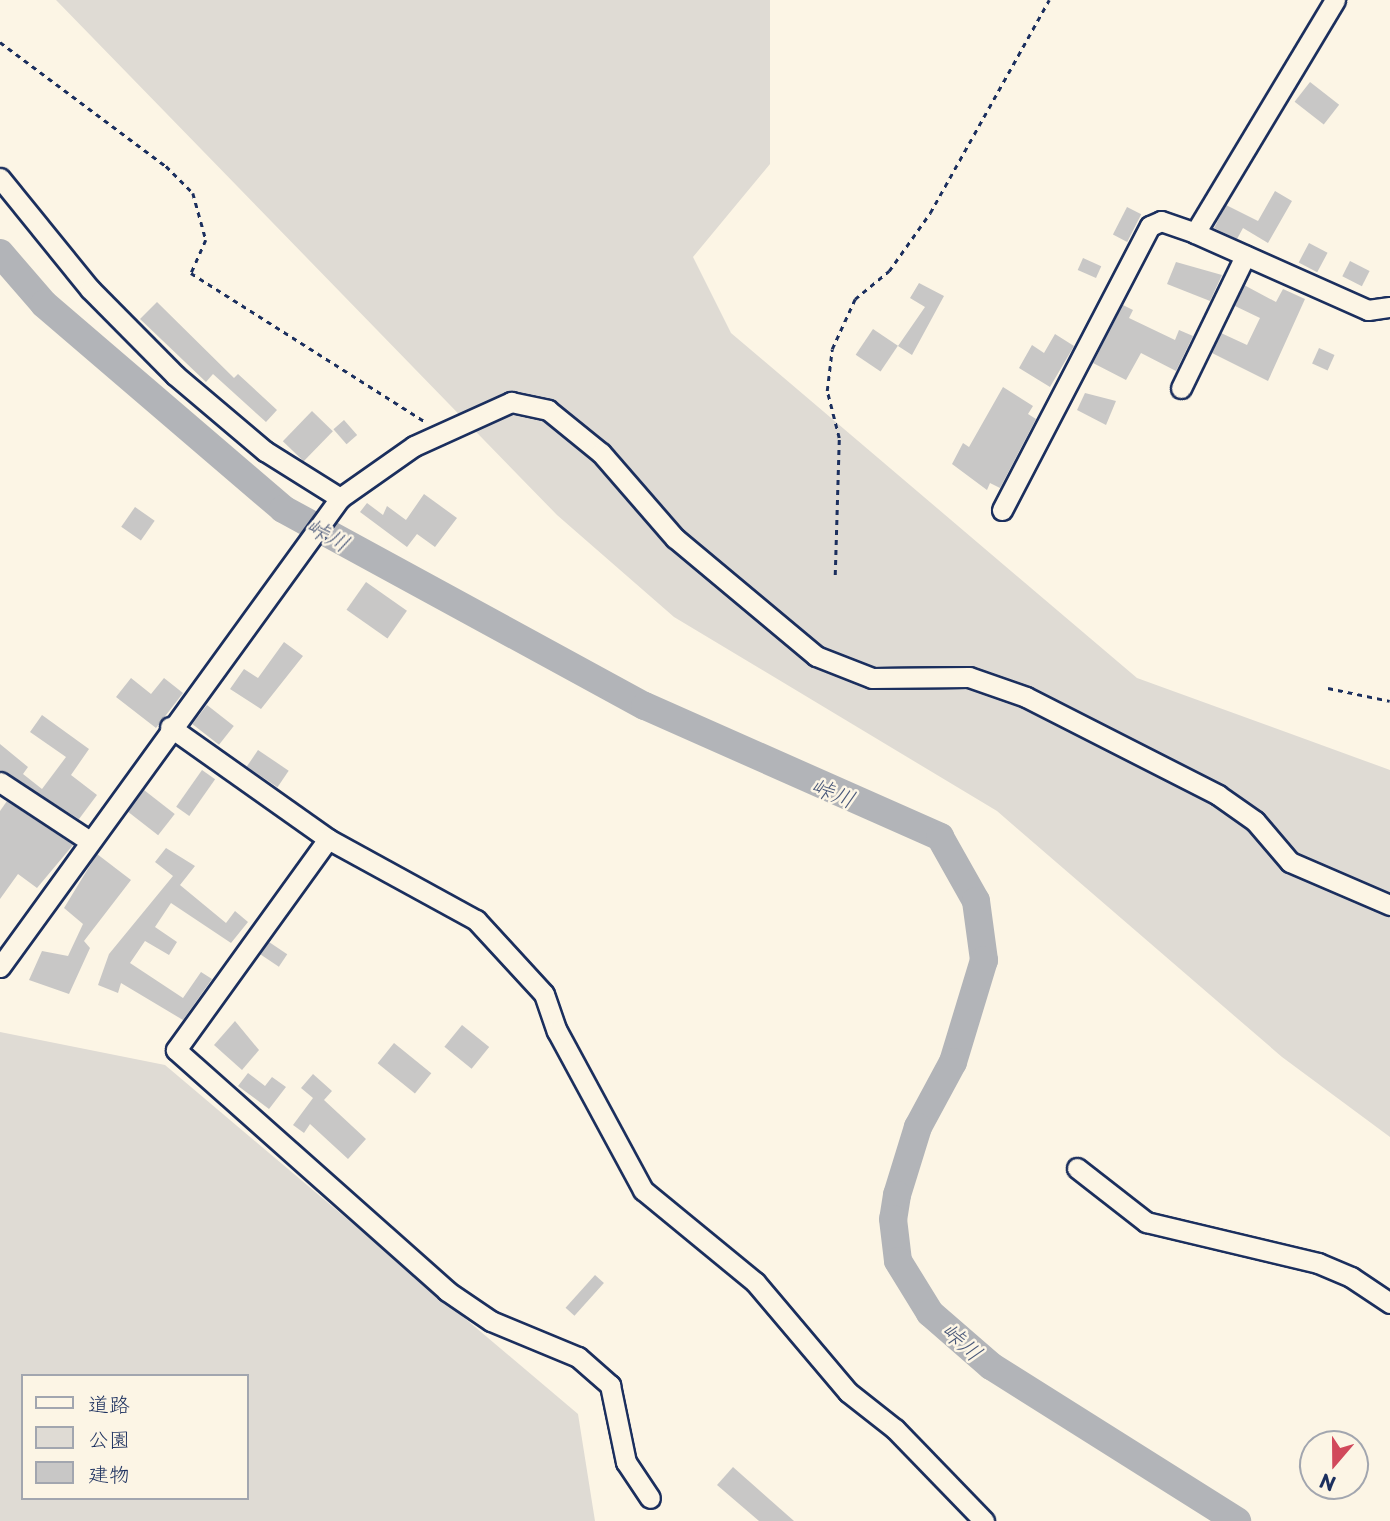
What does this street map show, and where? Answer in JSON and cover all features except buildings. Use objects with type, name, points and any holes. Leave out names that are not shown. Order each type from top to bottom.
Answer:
[{"type":"street","points":[[1195,233],[1335,0]]},
{"type":"street","points":[[0,178],[90,289],[175,375],[265,451],[340,498]]},
{"type":"street","points":[[1002,510],[1147,230],[1161,221],[1195,233],[1368,310],[1390,307]]},
{"type":"street","points":[[1181,388],[1245,256]]},
{"type":"street","points":[[0,967],[88,840],[340,498],[440,431],[511,402],[548,410],[601,453],[675,538],[816,656],[872,678],[969,677],[1026,697],[1218,795],[1255,821],[1290,862],[1390,905]]},
{"type":"street","points":[[170,727],[328,839],[476,920],[523,968],[544,994],[557,1031],[643,1190],[755,1282],[848,1392],[895,1429],[984,1521]]},
{"type":"street","points":[[0,782],[88,840]]},
{"type":"street","points":[[328,839],[176,1050],[447,1291],[491,1321],[578,1357],[610,1385],[626,1462],[650,1498]]},
{"type":"street","points":[[1077,1168],[1146,1222],[1318,1263],[1351,1277],[1390,1303]]},
{"type":"path","points":[[835,575],[839,438],[827,391],[832,349],[855,299],[890,271],[930,213],[1049,0]]},
{"type":"path","points":[[0,42],[166,166],[193,193],[206,240],[191,273],[440,431]]},
{"type":"path","points":[[1328,688],[1390,702]]},
{"type":"green space","points":[[56,0],[770,0],[770,164],[693,257],[731,333],[1137,678],[1390,770],[1390,1137],[1282,1057],[997,811],[674,617],[557,515]]},
{"type":"green space","points":[[0,1032],[165,1065],[578,1414],[595,1521],[0,1521]]},
{"type":"waterway","name":"峠川","points":[[0,253],[44,304],[283,509],[645,706],[940,837],[976,901],[984,960],[953,1062],[918,1127],[897,1195],[893,1219],[898,1261],[930,1313],[991,1366],[1237,1521]]}]
